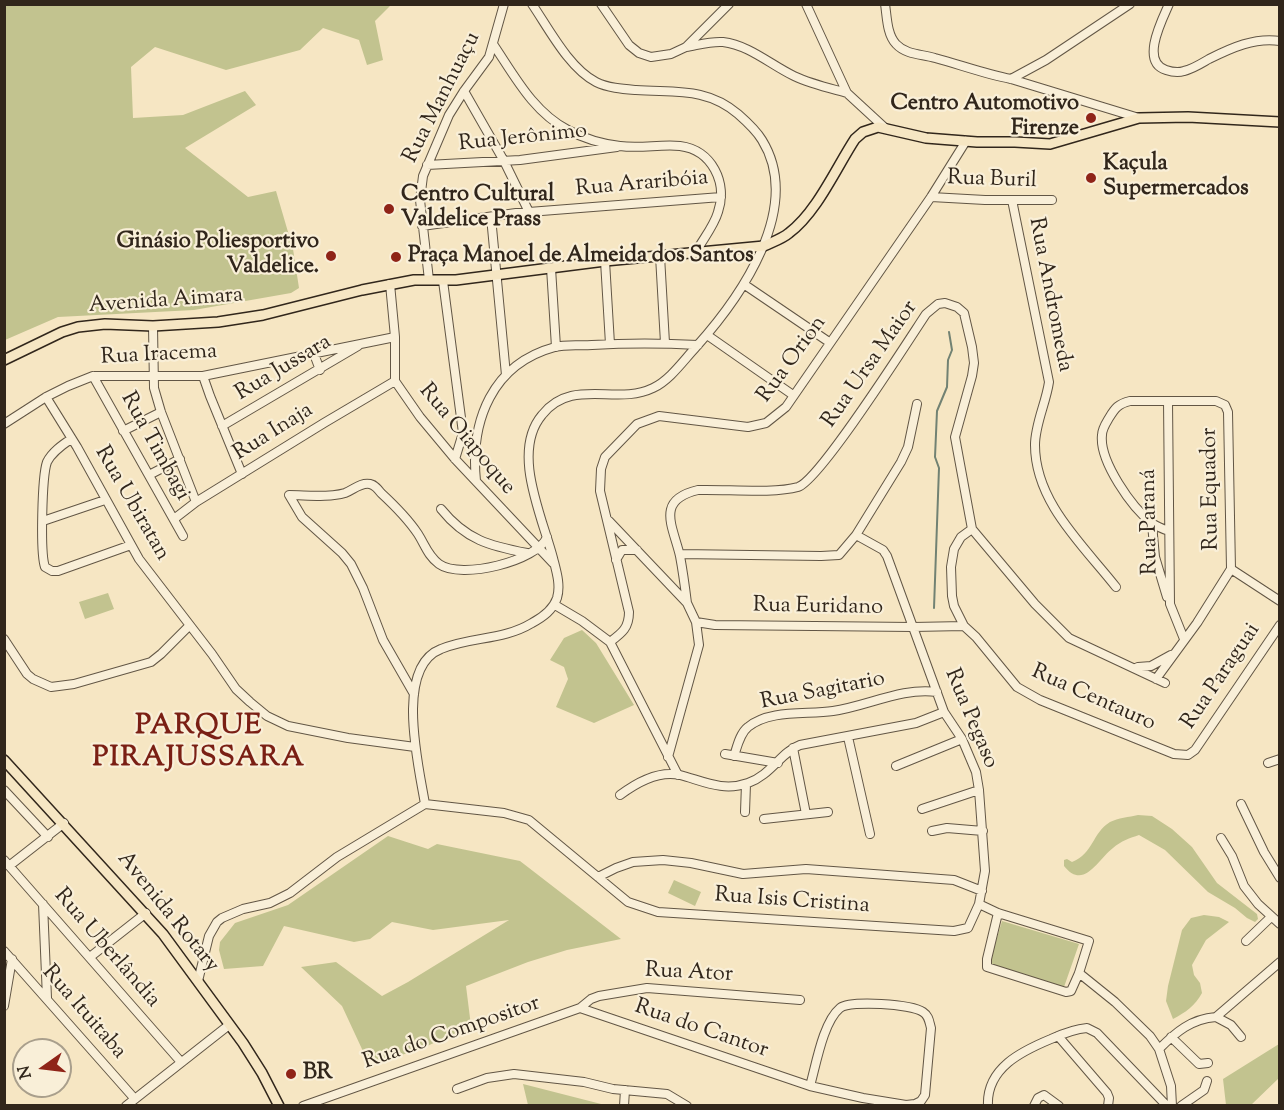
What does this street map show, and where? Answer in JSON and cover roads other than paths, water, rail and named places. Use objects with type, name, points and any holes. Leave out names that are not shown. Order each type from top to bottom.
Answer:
[{"type":"main road","points":[[764,246],[788,234],[800,222],[819,197],[855,139],[870,129],[885,128],[926,138],[1050,144],[1139,118],[1188,117],[1280,122]]},
{"type":"main road","name":"Avenida Aimara","points":[[4,360],[62,332],[78,327],[105,324],[153,326],[218,322],[262,315],[414,280],[443,281],[604,261],[764,246]]},
{"type":"main road","name":"Avenida Rotary","points":[[4,760],[146,913],[174,947],[262,1073],[279,1106]]},
{"type":"street","name":"Rua Manhuaçu","points":[[429,280],[420,188],[427,165],[449,115],[464,91],[485,65],[504,4]]},
{"type":"street","points":[[426,804],[415,747],[414,694],[422,665],[431,654],[442,648],[506,635],[521,629],[555,605],[559,584],[531,481],[529,446],[532,429],[543,413],[560,399],[570,395],[636,394],[656,387],[667,378],[707,335],[745,285],[764,246],[776,191],[770,156],[762,139],[729,106],[700,93],[621,89],[596,82],[581,72],[571,61],[532,4]]},
{"type":"street","points":[[601,4],[629,45],[639,53],[651,57],[679,52],[729,4]]},
{"type":"street","points":[[806,4],[848,93],[885,128]]},
{"type":"street","points":[[885,4],[891,37],[896,45],[905,51],[1011,79],[1139,118]]},
{"type":"street","points":[[1011,79],[1046,60],[1130,4]]},
{"type":"street","points":[[1169,4],[1155,39],[1154,52],[1155,61],[1161,68],[1173,72],[1184,71],[1240,45],[1270,39],[1280,41]]},
{"type":"street","points":[[700,31],[716,42]]},
{"type":"street","points":[[686,47],[716,42],[745,48],[795,76],[814,84],[848,93]]},
{"type":"street","points":[[493,45],[525,93],[552,120],[568,130],[622,147],[663,145],[683,147],[706,157],[713,165],[722,197],[718,213],[696,252]]},
{"type":"street","points":[[464,91],[530,212]]},
{"type":"street","name":"Rua Orion","points":[[610,642],[624,632],[629,622],[626,594],[600,490],[601,469],[605,457],[637,424],[659,416],[748,427],[759,425],[775,417],[786,407],[931,197],[966,141]]},
{"type":"street","name":"Rua Jerônimo","points":[[427,165],[504,161],[622,147]]},
{"type":"street","name":"Rua Araribóia","points":[[422,225],[530,212],[722,197]]},
{"type":"street","name":"Rua Buril","points":[[931,197],[1052,200]]},
{"type":"street","name":"Rua Andromeda","points":[[1012,200],[1048,382],[1046,401],[1035,445],[1039,468],[1051,501],[1069,530],[1116,587]]},
{"type":"street","points":[[490,217],[506,375]]},
{"type":"street","points":[[660,256],[665,343]]},
{"type":"street","points":[[604,261],[610,344]]},
{"type":"street","points":[[551,268],[556,347]]},
{"type":"street","points":[[443,281],[463,433],[455,459]]},
{"type":"street","name":"Rua Oiapoque","points":[[390,284],[395,337],[395,381],[420,417],[455,459],[555,564]]},
{"type":"street","points":[[745,285],[829,342]]},
{"type":"street","name":"Rua Ursa Maior","points":[[687,603],[680,555],[669,518],[676,499],[685,493],[698,490],[784,489],[804,484],[821,466],[926,314],[938,304],[945,303],[957,307],[964,313],[972,347],[972,376],[955,437],[972,529],[1035,604],[1069,638],[1165,683]]},
{"type":"street","points":[[153,326],[153,377],[161,412],[196,502]]},
{"type":"street","points":[[707,335],[793,395]]},
{"type":"street","name":"Rua Iracema","points":[[4,424],[46,397],[93,376],[203,376],[395,337]]},
{"type":"street","name":"Rua Jussara","points":[[222,426],[363,343]]},
{"type":"street","points":[[476,481],[474,459],[476,433],[488,400],[506,375],[539,354],[556,347],[665,343],[698,345]]},
{"type":"street","points":[[314,354],[320,370]]},
{"type":"street","name":"Rua Timbagi","points":[[93,376],[183,536]]},
{"type":"street","points":[[203,376],[242,474]]},
{"type":"street","name":"Rua Inaja","points":[[174,519],[196,502],[395,381]]},
{"type":"street","name":"Rua Ubiratan","points":[[46,397],[139,559],[236,689],[267,716],[288,726],[348,738],[415,747]]},
{"type":"street","name":"Rua Equador","points":[[1169,531],[1152,524],[1114,478],[1103,449],[1101,436],[1103,428],[1115,408],[1130,401],[1216,401],[1225,405],[1228,412],[1231,569]]},
{"type":"street","name":"Rua Paraná","points":[[1168,401],[1170,604],[1184,639]]},
{"type":"street","points":[[680,555],[839,555],[856,535],[901,462],[908,447],[917,404]]},
{"type":"street","points":[[123,431],[161,412]]},
{"type":"street","points":[[463,433],[476,433]]},
{"type":"street","points":[[71,439],[56,451],[47,463],[43,484],[45,567],[58,571],[130,545]]},
{"type":"street","points":[[149,475],[180,459]]},
{"type":"street","points":[[414,694],[383,640],[351,564],[302,517],[289,495],[333,495],[342,494],[364,484],[375,486],[407,521],[432,557],[449,569],[494,567],[539,549],[548,537]]},
{"type":"street","points":[[43,521],[105,500]]},
{"type":"street","points":[[441,509],[460,528],[480,541],[500,548],[529,553]]},
{"type":"street","points":[[608,520],[687,603],[696,622],[699,645],[668,757]]},
{"type":"street","points":[[1152,524],[1155,556],[1170,604]]},
{"type":"street","points":[[939,627],[957,615],[952,596],[951,567],[954,549],[961,537],[972,529]]},
{"type":"street","name":"Rua Pegaso","points":[[856,535],[883,550],[887,556],[944,712],[962,739],[976,772],[985,871],[979,904]]},
{"type":"street","points":[[616,560],[622,550],[637,550]]},
{"type":"street","points":[[1156,679],[1231,569],[1280,602]]},
{"type":"street","points":[[555,605],[610,642],[678,775]]},
{"type":"street","name":"Rua Centauro","points":[[957,615],[1017,687],[1027,694],[1174,754],[1188,755],[1195,750]]},
{"type":"street","name":"Rua Euridano","points":[[696,622],[715,625],[964,626]]},
{"type":"street","name":"Rua Paraguai","points":[[1195,750],[1280,625]]},
{"type":"street","points":[[4,639],[27,674],[44,684],[57,687],[151,662],[189,626]]},
{"type":"street","points":[[1134,667],[1151,666],[1174,652]]},
{"type":"street","name":"Rua Sagitario","points":[[734,756],[747,727],[766,718],[833,711],[908,692],[924,690],[937,692]]},
{"type":"street","points":[[620,795],[643,780],[666,775],[678,775],[713,786],[746,784],[766,773],[793,748],[929,720],[944,712]]},
{"type":"street","points":[[848,737],[870,834]]},
{"type":"street","points":[[896,766],[962,739]]},
{"type":"street","points":[[793,748],[806,814]]},
{"type":"street","points":[[725,754],[778,763]]},
{"type":"street","points":[[1268,763],[1280,759]]},
{"type":"street","points":[[745,812],[746,784]]},
{"type":"street","points":[[4,790],[48,837]]},
{"type":"street","points":[[922,809],[979,790]]},
{"type":"street","points":[[198,981],[209,936],[222,918],[243,909],[270,903],[290,893],[337,857],[426,804],[518,815],[529,820],[598,878],[633,862],[663,860],[691,863],[744,874],[806,869],[954,880],[982,891]]},
{"type":"street","points":[[1241,804],[1264,852],[1280,878]]},
{"type":"street","points":[[764,819],[828,812]]},
{"type":"street","points":[[7,863],[48,837],[64,823]]},
{"type":"street","points":[[932,831],[947,828],[983,831]]},
{"type":"street","points":[[1221,838],[1232,856],[1244,886],[1258,904],[1280,924]]},
{"type":"street","name":"Rua Uberlândia","points":[[7,863],[182,1062]]},
{"type":"street","name":"Rua Isis Cristina","points":[[598,878],[628,902],[658,912],[954,931],[968,928],[979,904]]},
{"type":"street","points":[[43,904],[47,998]]},
{"type":"street","points":[[979,904],[999,913],[1089,941],[1071,991],[1066,992],[987,967],[999,913]]},
{"type":"street","points":[[90,957],[146,913]]},
{"type":"street","points":[[1246,941],[1272,917]]},
{"type":"street","name":"Rua Ituitaba","points":[[4,951],[134,1098]]},
{"type":"street","points":[[4,1006],[12,959]]},
{"type":"street","points":[[1216,1017],[1280,962]]},
{"type":"street","points":[[1079,974],[1140,1024],[1159,1049],[1171,1086],[1172,1106]]},
{"type":"street","name":"Rua Ator","points":[[580,1008],[599,996],[647,988],[800,1000]]},
{"type":"street","name":"Rua do Cantor","points":[[580,1008],[810,1086],[864,1102],[906,1105],[921,1101],[925,1095],[931,1028],[929,1018],[925,1013],[916,1009],[866,1003],[851,1004],[841,1008],[827,1028],[810,1086]]},
{"type":"street","name":"Rua do Compositor","points":[[303,1106],[580,1008]]},
{"type":"street","points":[[1159,1049],[1188,1024],[1206,1018],[1216,1017],[1231,1025],[1241,1037]]},
{"type":"street","points":[[126,1106],[229,1025]]},
{"type":"street","points":[[988,1106],[993,1080],[1008,1062],[1030,1047],[1080,1029],[1092,1029],[1131,1066],[1167,1106]]},
{"type":"street","points":[[1058,1036],[1107,1093],[1108,1106]]},
{"type":"street","points":[[1171,1037],[1199,1064],[1208,1063]]},
{"type":"street","points":[[457,1089],[487,1078],[514,1074],[667,1094],[687,1106]]},
{"type":"street","points":[[1181,1106],[1204,1090],[1207,1081]]},
{"type":"street","points":[[624,1106],[625,1090]]},
{"type":"street","points":[[1034,1106],[1038,1098],[1044,1095],[1059,1106]]},
{"type":"waterway","points":[[934,608],[939,468],[935,457],[937,411],[947,387],[948,360],[952,350],[949,332]]},
{"type":"place","name":"Centro Automotivo Firenze","points":[[1091,118]]},
{"type":"place","name":"Kaçula Supermercados","points":[[1091,178]]},
{"type":"place","name":"Centro Cultural Valdelice Prass","points":[[389,209]]},
{"type":"place","name":"Ginásio Poliesportivo Valdelice.","points":[[331,256]]},
{"type":"place","name":"Praça Manoel de Almeida dos Santos","points":[[396,257]]},
{"type":"place","name":"BR","points":[[291,1074]]},
{"type":"district","name":"PARQUE PIRAJUSSARA","points":[[199,744]]}]
